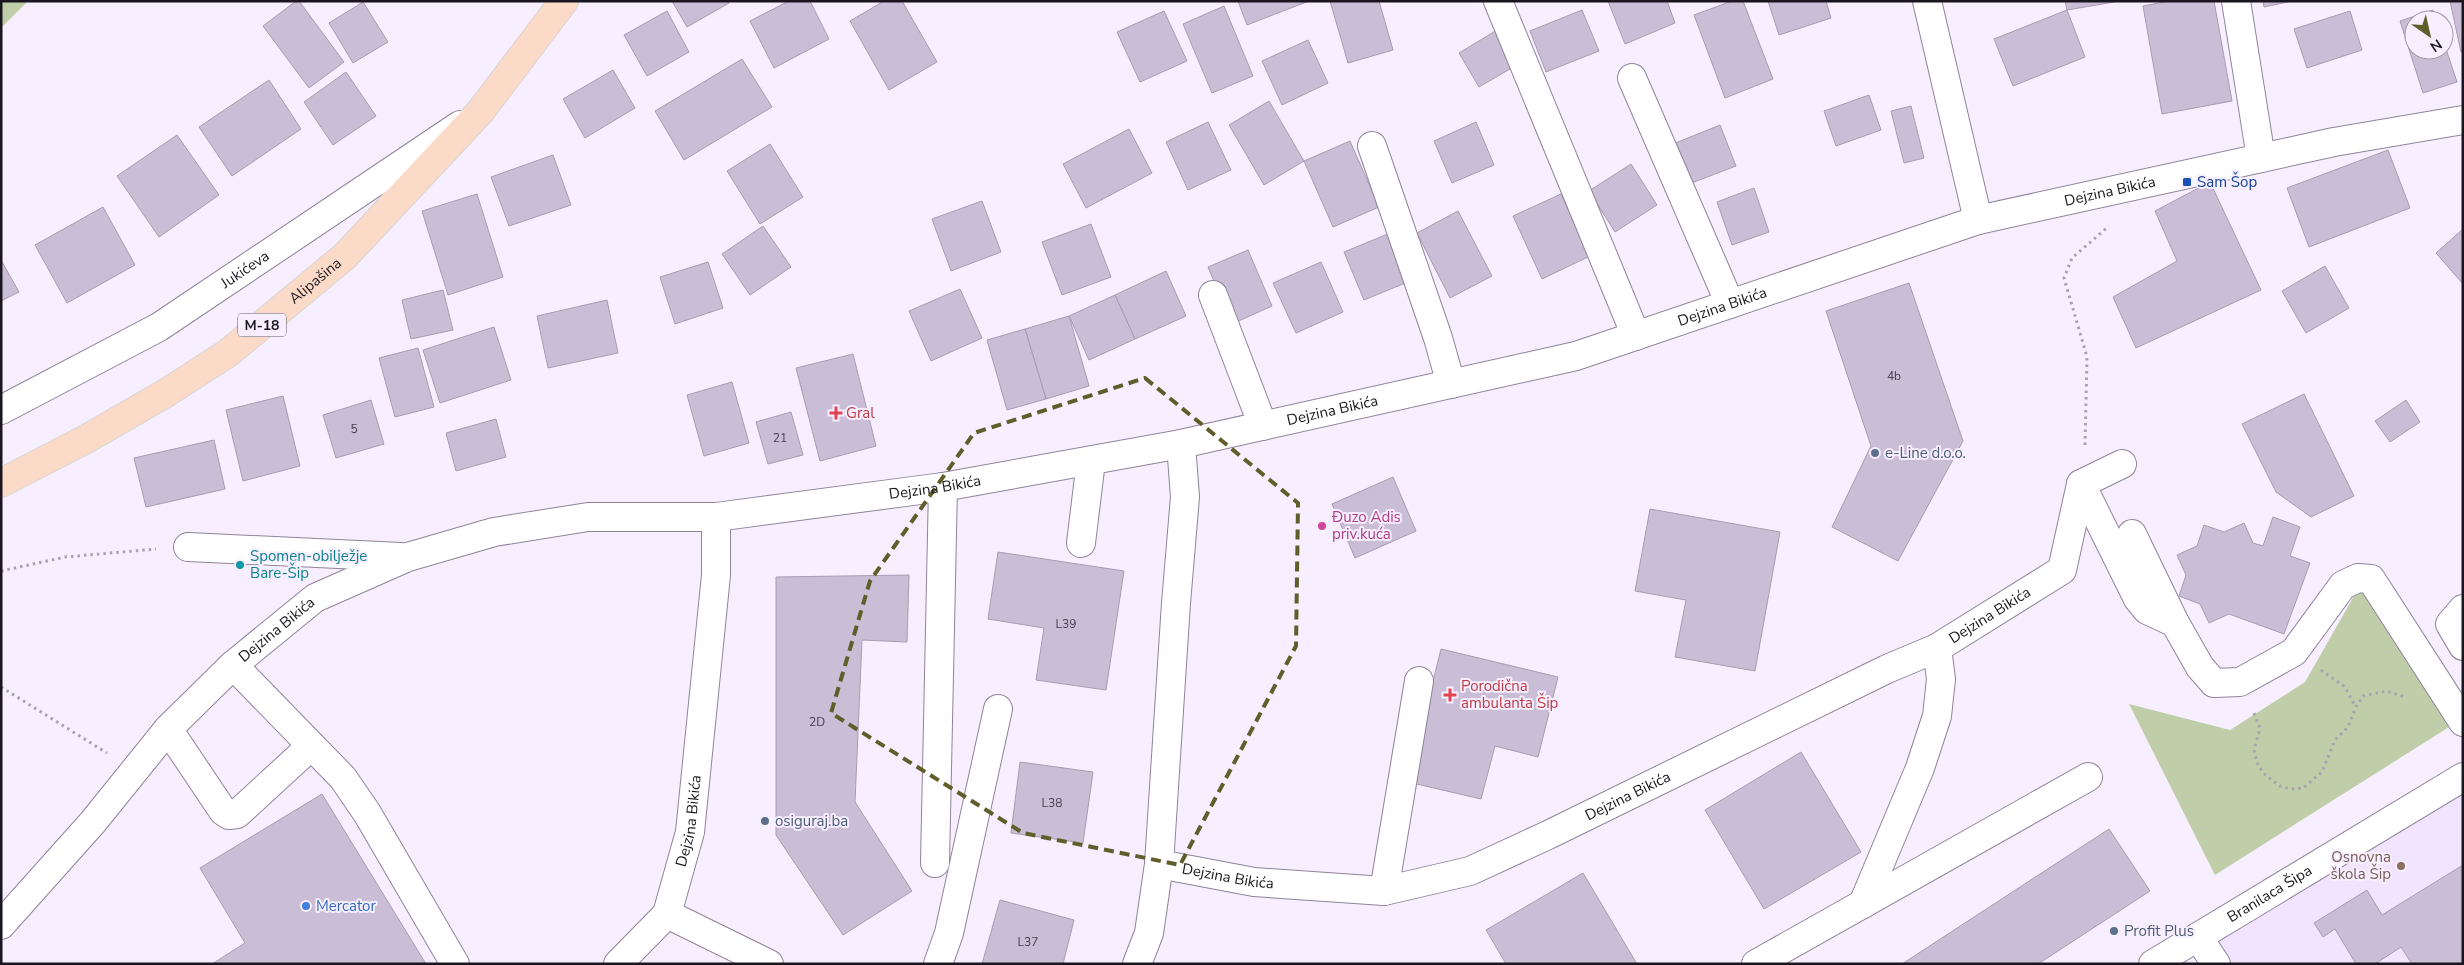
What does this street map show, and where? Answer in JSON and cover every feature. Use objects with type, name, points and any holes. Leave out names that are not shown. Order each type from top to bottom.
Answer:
[{"type":"main road","name":"Alipašina","points":[[1,483],[88,438],[166,393],[228,353],[345,256],[480,112],[564,1]]},
{"type":"street","points":[[1498,1],[1636,336]]},
{"type":"street","points":[[1927,1],[1978,220]]},
{"type":"street","points":[[2236,1],[2261,158]]},
{"type":"street","points":[[1632,78],[1730,304]]},
{"type":"street","name":"Jukićeva","points":[[1,410],[159,328],[480,112]]},
{"type":"street","name":"Dejzina Bikića","points":[[1,925],[136,770],[168,729],[233,665],[315,598],[408,557],[494,532],[588,517],[716,517],[944,486],[1181,444],[1576,356],[1978,220],[2334,142],[2463,120]]},
{"type":"street","points":[[1372,146],[1438,338],[1451,384]]},
{"type":"street","points":[[1213,294],[1263,426]]},
{"type":"street","points":[[1137,964],[1149,933],[1158,864],[1185,497],[1181,444]]},
{"type":"street","points":[[1081,543],[1091,461]]},
{"type":"street","points":[[2122,464],[2081,484],[2138,599],[2147,610],[2176,623]]},
{"type":"street","name":"Dejzina Bikića","points":[[1158,864],[1254,882],[1384,891],[1470,871],[1548,835],[1887,669],[1937,648],[2062,570],[2081,484]]},
{"type":"street","points":[[935,863],[944,486]]},
{"type":"street","name":"Dejzina Bikića","points":[[618,964],[667,914],[690,832],[716,576],[716,517]]},
{"type":"street","points":[[2132,534],[2200,667],[2214,683],[2240,682],[2294,652],[2343,585],[2358,578],[2371,579],[2460,718]]},
{"type":"street","points":[[188,547],[408,557]]},
{"type":"street","points":[[2463,610],[2450,624],[2463,646]]},
{"type":"street","points":[[1863,904],[1920,768],[1937,716],[1941,679],[1937,648]]},
{"type":"street","points":[[233,665],[343,778],[455,964]]},
{"type":"street","points":[[1384,891],[1419,681]]},
{"type":"street","points":[[938,964],[949,933],[998,709]]},
{"type":"street","points":[[168,729],[223,811],[229,815],[237,814],[311,746]]},
{"type":"street","points":[[1756,964],[2088,777]]},
{"type":"street","name":"Branilaca Šipa","points":[[2153,964],[2463,777]]},
{"type":"street","points":[[667,914],[769,964]]},
{"type":"street","points":[[2198,937],[2216,964]]},
{"type":"path","points":[[2081,484],[2086,440],[2086,357],[2064,278],[2072,258],[2111,225]]},
{"type":"path","points":[[1,571],[65,556],[188,547]]},
{"type":"path","points":[[2294,652],[2345,687],[2356,707]]},
{"type":"path","points":[[2240,682],[2260,728],[2254,750],[2257,763],[2271,781],[2290,789],[2303,788],[2322,772],[2335,740],[2348,727],[2356,707],[2363,696],[2374,692],[2386,691],[2460,718]]},
{"type":"path","points":[[1,687],[136,770]]},
{"type":"highlighted area","points":[[1145,378],[1298,503],[1296,646],[1180,865],[1023,833],[831,713],[870,581],[974,433]]},
{"type":"shaded area","name":"Osnovna škola Šip","points":[[2463,792],[2463,964],[2234,964],[2216,940]]},
{"type":"green space","points":[[1,1],[28,1],[1,28]]},
{"type":"green space","points":[[2362,582],[2449,727],[2215,875],[2129,704],[2230,730],[2305,682]]},
{"type":"building","points":[[296,1],[299,1],[344,62],[309,88],[263,26]]},
{"type":"building","points":[[672,1],[728,1],[729,3],[687,27]]},
{"type":"building","points":[[789,1],[810,1],[829,39],[774,68],[750,21]]},
{"type":"building","points":[[884,1],[902,1],[937,62],[889,90],[850,21]]},
{"type":"building","points":[[1238,1],[1309,1],[1247,25]]},
{"type":"building","points":[[1330,1],[1379,1],[1393,50],[1348,63]]},
{"type":"building","points":[[1608,1],[1667,1],[1675,23],[1625,44]]},
{"type":"building","points":[[1732,1],[1743,1],[1773,79],[1725,98],[1694,15]]},
{"type":"building","points":[[1768,1],[1826,1],[1831,18],[1779,35]]},
{"type":"building","points":[[2065,1],[2120,1],[2067,10]]},
{"type":"building","points":[[2169,1],[2214,1],[2232,101],[2162,114],[2143,6]]},
{"type":"building","points":[[2263,1],[2292,1],[2264,7]]},
{"type":"building","points":[[2450,1],[2463,1],[2463,51],[2461,52],[2454,20],[2454,10],[2452,10]]},
{"type":"building","points":[[363,2],[388,42],[353,63],[329,23]]},
{"type":"building","points":[[1224,6],[1253,76],[1212,93],[1183,24]]},
{"type":"building","points":[[1582,10],[1599,51],[1546,72],[1530,31]]},
{"type":"building","points":[[2067,10],[2085,57],[2013,86],[1994,39]]},
{"type":"building","points":[[667,11],[689,52],[647,76],[624,35]]},
{"type":"building","points":[[1164,11],[1187,61],[1140,82],[1117,32]]},
{"type":"building","points":[[2350,11],[2362,50],[2307,68],[2294,29]]},
{"type":"building","points":[[2404,20],[2404,34],[2400,21]]},
{"type":"building","points":[[1502,27],[1522,62],[1479,87],[1459,53]]},
{"type":"building","points":[[1308,40],[1328,83],[1282,105],[1262,61]]},
{"type":"building","points":[[742,59],[772,107],[684,160],[655,111]]},
{"type":"building","points":[[2412,60],[2450,60],[2457,82],[2423,93]]},
{"type":"building","points":[[613,70],[635,108],[585,138],[563,99]]},
{"type":"building","points":[[346,72],[376,116],[333,145],[304,102]]},
{"type":"building","points":[[269,80],[301,129],[232,176],[199,127]]},
{"type":"building","points":[[1869,95],[1881,130],[1836,146],[1824,111]]},
{"type":"building","points":[[1269,101],[1304,161],[1264,185],[1229,125]]},
{"type":"building","points":[[1911,106],[1924,158],[1904,163],[1891,111]]},
{"type":"building","points":[[1208,122],[1231,170],[1188,190],[1166,142]]},
{"type":"building","points":[[1476,122],[1494,165],[1452,183],[1434,141]]},
{"type":"building","points":[[1720,125],[1736,166],[1689,184],[1673,144]]},
{"type":"building","points":[[1129,129],[1152,173],[1086,208],[1063,164]]},
{"type":"building","points":[[177,135],[219,195],[159,237],[117,176]]},
{"type":"building","points":[[1350,141],[1379,207],[1333,227],[1304,161]]},
{"type":"building","points":[[770,144],[803,197],[760,224],[727,171]]},
{"type":"building","points":[[2388,150],[2410,208],[2309,247],[2287,188]]},
{"type":"building","points":[[553,155],[571,205],[509,226],[491,177]]},
{"type":"building","points":[[1631,164],[1657,205],[1615,232],[1589,191]]},
{"type":"building","points":[[2210,182],[2261,290],[2136,348],[2113,297],[2177,261],[2155,211]]},
{"type":"building","points":[[1754,188],[1769,232],[1732,245],[1717,202]]},
{"type":"building","points":[[477,194],[503,277],[448,295],[422,211]]},
{"type":"building","points":[[1561,194],[1590,256],[1542,279],[1513,216]]},
{"type":"building","points":[[982,201],[1001,252],[951,271],[932,219]]},
{"type":"building","points":[[103,207],[135,265],[67,303],[35,245]]},
{"type":"building","points":[[1458,211],[1492,276],[1450,298],[1417,233]]},
{"type":"building","points":[[1091,224],[1111,277],[1062,295],[1042,242]]},
{"type":"building","points":[[763,226],[791,267],[750,295],[722,254]]},
{"type":"building","points":[[2463,229],[2463,284],[2436,253]]},
{"type":"building","points":[[1395,231],[1415,279],[1364,300],[1344,252]]},
{"type":"building","points":[[1248,250],[1272,306],[1232,324],[1208,267]]},
{"type":"building","points":[[1,260],[19,292],[1,301]]},
{"type":"building","points":[[708,262],[723,308],[675,324],[660,277]]},
{"type":"building","points":[[1321,262],[1343,312],[1296,333],[1273,283]]},
{"type":"building","points":[[2325,266],[2349,308],[2306,333],[2282,291]]},
{"type":"building","points":[[1166,271],[1186,316],[1135,339],[1115,295]]},
{"type":"building","points":[[1909,283],[1963,441],[1898,561],[1832,527],[1871,446],[1826,311]]},
{"type":"building","points":[[960,289],[982,338],[931,361],[909,311]]},
{"type":"building","points":[[443,290],[453,330],[411,339],[402,300]]},
{"type":"building","points":[[1115,295],[1135,339],[1089,360],[1069,316]]},
{"type":"building","points":[[607,300],[618,353],[548,368],[537,316]]},
{"type":"building","points":[[1069,316],[1089,386],[1046,399],[1025,329]]},
{"type":"building","points":[[494,327],[511,380],[440,403],[423,350]]},
{"type":"building","points":[[1025,329],[1046,399],[1007,410],[987,340]]},
{"type":"building","points":[[418,348],[434,407],[395,417],[379,358]]},
{"type":"building","points":[[853,354],[876,446],[820,461],[796,368]]},
{"type":"building","points":[[732,382],[749,443],[704,456],[687,395]]},
{"type":"building","points":[[2304,394],[2354,496],[2311,517],[2276,492],[2242,424]]},
{"type":"building","points":[[283,396],[300,466],[243,481],[226,410]]},
{"type":"building","points":[[371,400],[384,444],[336,458],[323,415]]},
{"type":"building","points":[[2406,400],[2420,422],[2390,442],[2375,421]]},
{"type":"building","points":[[791,412],[803,455],[768,464],[756,422]]},
{"type":"building","points":[[496,419],[506,457],[456,471],[446,433]]},
{"type":"building","points":[[214,440],[225,489],[146,507],[134,458]]},
{"type":"building","points":[[1393,477],[1416,531],[1355,558],[1332,504]]},
{"type":"building","points":[[1650,509],[1780,532],[1755,671],[1675,657],[1686,600],[1635,591]]},
{"type":"building","points":[[2273,517],[2300,527],[2290,556],[2310,563],[2284,634],[2229,614],[2209,623],[2200,604],[2179,596],[2186,575],[2177,555],[2197,546],[2204,525],[2224,532],[2244,523],[2253,543],[2263,546]]},
{"type":"building","points":[[998,552],[1124,571],[1106,690],[1036,680],[1044,628],[988,619]]},
{"type":"building","points":[[909,575],[907,642],[862,640],[855,802],[912,891],[843,935],[776,835],[776,577]]},
{"type":"building","points":[[1441,649],[1558,677],[1538,757],[1495,746],[1481,799],[1408,782]]},
{"type":"building","points":[[1801,752],[1861,852],[1764,909],[1705,810]]},
{"type":"building","points":[[1020,762],[1093,772],[1083,843],[1011,833]]},
{"type":"building","name":"Mercator","points":[[322,794],[426,964],[212,964],[245,943],[200,868]]},
{"type":"building","points":[[2109,829],[2150,891],[2038,964],[1902,964]]},
{"type":"building","points":[[2463,865],[2463,964],[2412,964],[2401,947],[2375,964],[2356,964],[2335,929],[2323,937],[2314,923],[2367,890],[2382,915]]},
{"type":"building","points":[[1583,873],[1637,964],[1506,964],[1486,930]]},
{"type":"building","points":[[1000,900],[1074,920],[1063,964],[982,964]]},
{"type":"place","name":"Sam Šop","points":[[2187,182]]},
{"type":"place","name":"Gral","points":[[836,413]]},
{"type":"place","name":"e-Line d.o.o.","points":[[1875,453]]},
{"type":"place","name":"Đuzo Adis priv.kuća","points":[[1322,526]]},
{"type":"place","name":"Spomen-obilježje Bare-Šip","points":[[240,565]]},
{"type":"place","name":"Porodična ambulanta Šip","points":[[1450,695]]},
{"type":"place","name":"osiguraj.ba","points":[[765,821]]},
{"type":"place","name":"Osnovna škola Šip","points":[[2401,866]]},
{"type":"place","name":"Mercator","points":[[306,906]]},
{"type":"place","name":"Profit Plus","points":[[2114,931]]}]
